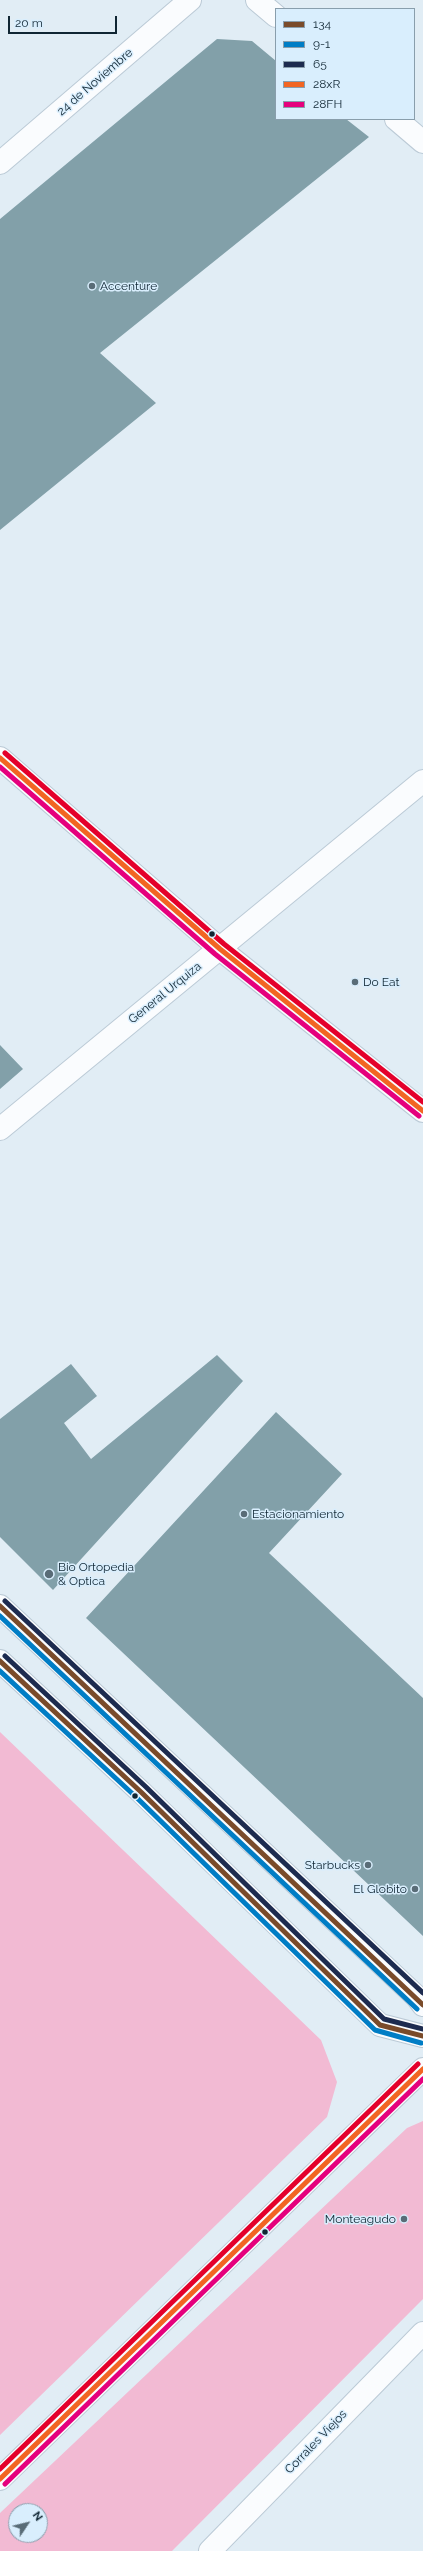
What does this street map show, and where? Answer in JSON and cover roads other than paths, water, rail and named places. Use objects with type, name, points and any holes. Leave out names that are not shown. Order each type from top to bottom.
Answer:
[{"type":"street","name":"24 de Noviembre","points":[[0,163],[190,0]]},
{"type":"street","points":[[257,0],[275,15]]},
{"type":"street","points":[[397,120],[423,142]]},
{"type":"street","points":[[0,758],[220,949],[423,1111]]},
{"type":"street","name":"General Urquiza","points":[[0,1129],[423,781]]},
{"type":"street","points":[[0,1606],[417,1997],[423,2006]]},
{"type":"street","points":[[0,1660],[140,1792],[380,2025],[423,2036]]},
{"type":"street","points":[[0,2479],[423,2069]]},
{"type":"street","name":"Corrales Viejos","points":[[210,2551],[423,2333]]},
{"type":"place","name":"Accenture","points":[[92,286]]},
{"type":"place","name":"Do Eat","points":[[355,982]]},
{"type":"place","name":"Estacionamiento","points":[[244,1514]]},
{"type":"place","name":"Bio Ortopedia & Optica","points":[[49,1574]]},
{"type":"place","name":"Starbucks","points":[[368,1865]]},
{"type":"place","name":"El Globito","points":[[415,1889]]},
{"type":"place","name":"Monteagudo","points":[[404,2219]]}]
